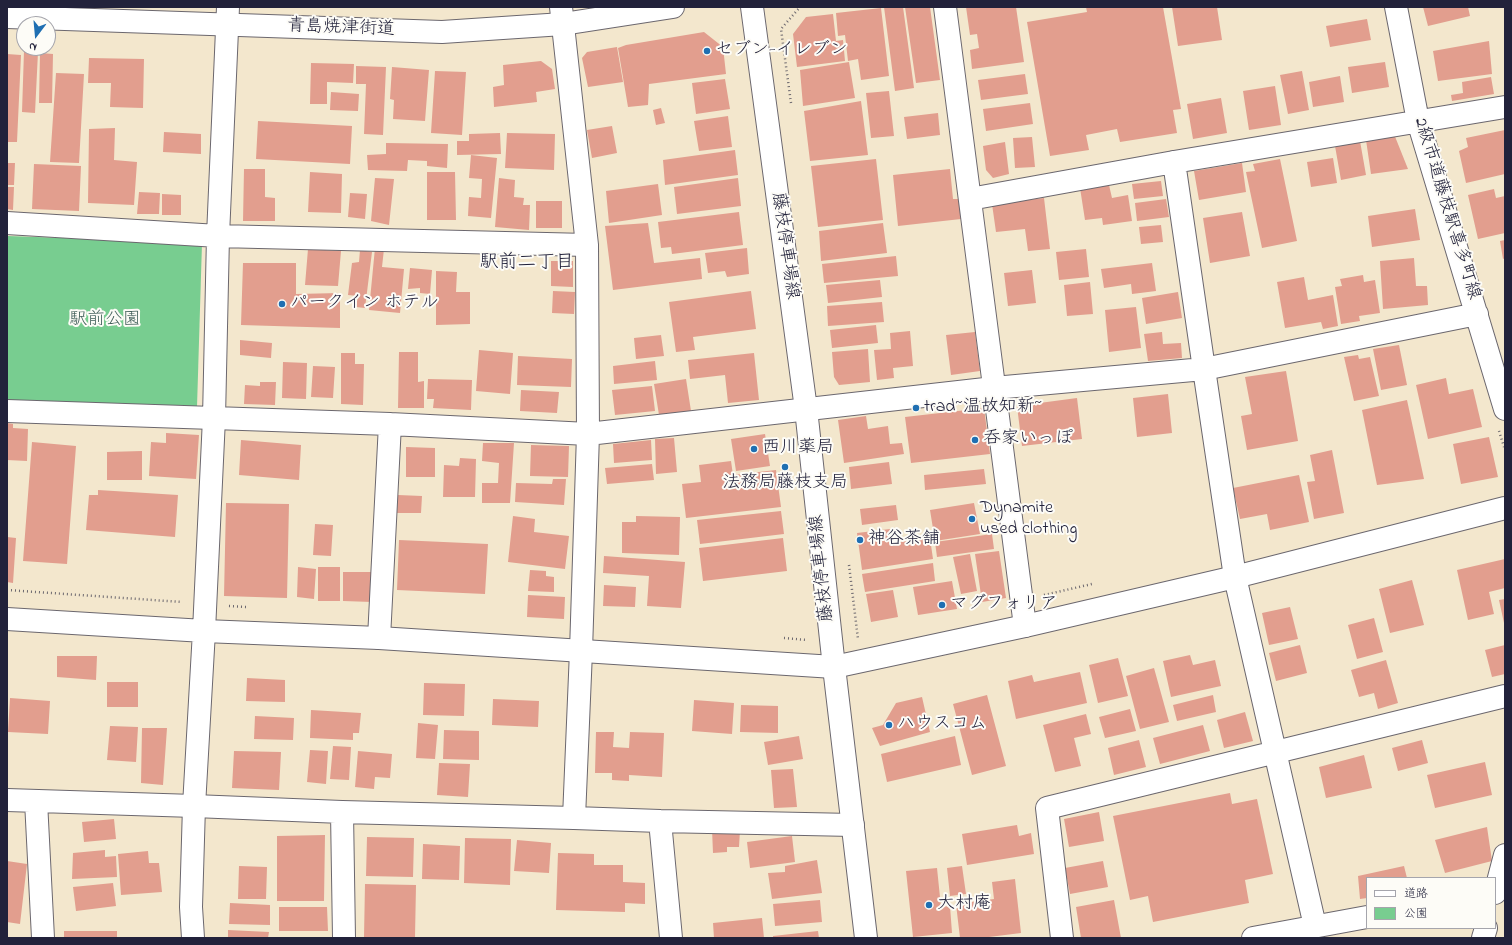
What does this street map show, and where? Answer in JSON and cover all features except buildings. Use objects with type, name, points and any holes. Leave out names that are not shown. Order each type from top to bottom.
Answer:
[{"type":"street","name":"青島焼津街道","points":[[7,17],[227,16],[442,32],[562,16],[673,7]]},
{"type":"street","name":"藤枝停車場線","points":[[752,7],[806,409],[831,641],[866,938]]},
{"type":"street","points":[[945,7],[1025,626]]},
{"type":"street","name":"2級市道藤枝駅喜多町線","points":[[1396,7],[1418,121],[1505,409]]},
{"type":"street","points":[[193,938],[191,907],[194,806],[206,604],[214,418],[218,236],[227,16]]},
{"type":"street","points":[[562,16],[587,245],[588,434],[574,818]]},
{"type":"street","points":[[970,199],[1174,162],[1505,107]]},
{"type":"street","points":[[1174,162],[1235,577],[1315,926]]},
{"type":"street","points":[[7,223],[218,236],[587,245]]},
{"type":"street","points":[[7,411],[390,424],[588,434],[994,388],[1204,369],[1477,314]]},
{"type":"street","points":[[379,638],[390,424]]},
{"type":"street","points":[[7,619],[204,631],[379,638],[834,667],[1025,626],[1235,577],[1505,508]]},
{"type":"street","points":[[1062,938],[1047,808],[1505,696]]},
{"type":"street","points":[[7,800],[342,812],[852,825]]},
{"type":"street","points":[[36,801],[43,938]]},
{"type":"street","points":[[342,812],[344,938]]},
{"type":"street","points":[[660,821],[671,938]]},
{"type":"street","points":[[1496,889],[1505,855]]},
{"type":"street","points":[[1253,938],[1366,917]]},
{"type":"path","points":[[1022,600],[1099,582]]},
{"type":"path","points":[[7,590],[253,608]]},
{"type":"path","points":[[782,638],[831,641],[865,639]]},
{"type":"green space","name":"駅前公園","points":[[8,236],[202,243],[197,407],[7,400]]},
{"type":"place","name":"セブン-イレブン","points":[[707,51]]},
{"type":"place","name":"パークイン ホテル","points":[[282,304]]},
{"type":"place","name":"trad~温故知新~","points":[[916,408]]},
{"type":"place","name":"呑家いっぽ","points":[[975,440]]},
{"type":"place","name":"西川薬局","points":[[754,449]]},
{"type":"place","name":"法務局藤枝支局","points":[[785,467]]},
{"type":"place","name":"Dynamite used clothing","points":[[972,519]]},
{"type":"place","name":"神谷茶舗","points":[[860,540]]},
{"type":"place","name":"マグフォリア","points":[[942,605]]},
{"type":"place","name":"ハウスコム","points":[[889,725]]},
{"type":"place","name":"大村庵","points":[[929,905]]},
{"type":"district","name":"駅前二丁目","points":[[527,264]]}]
